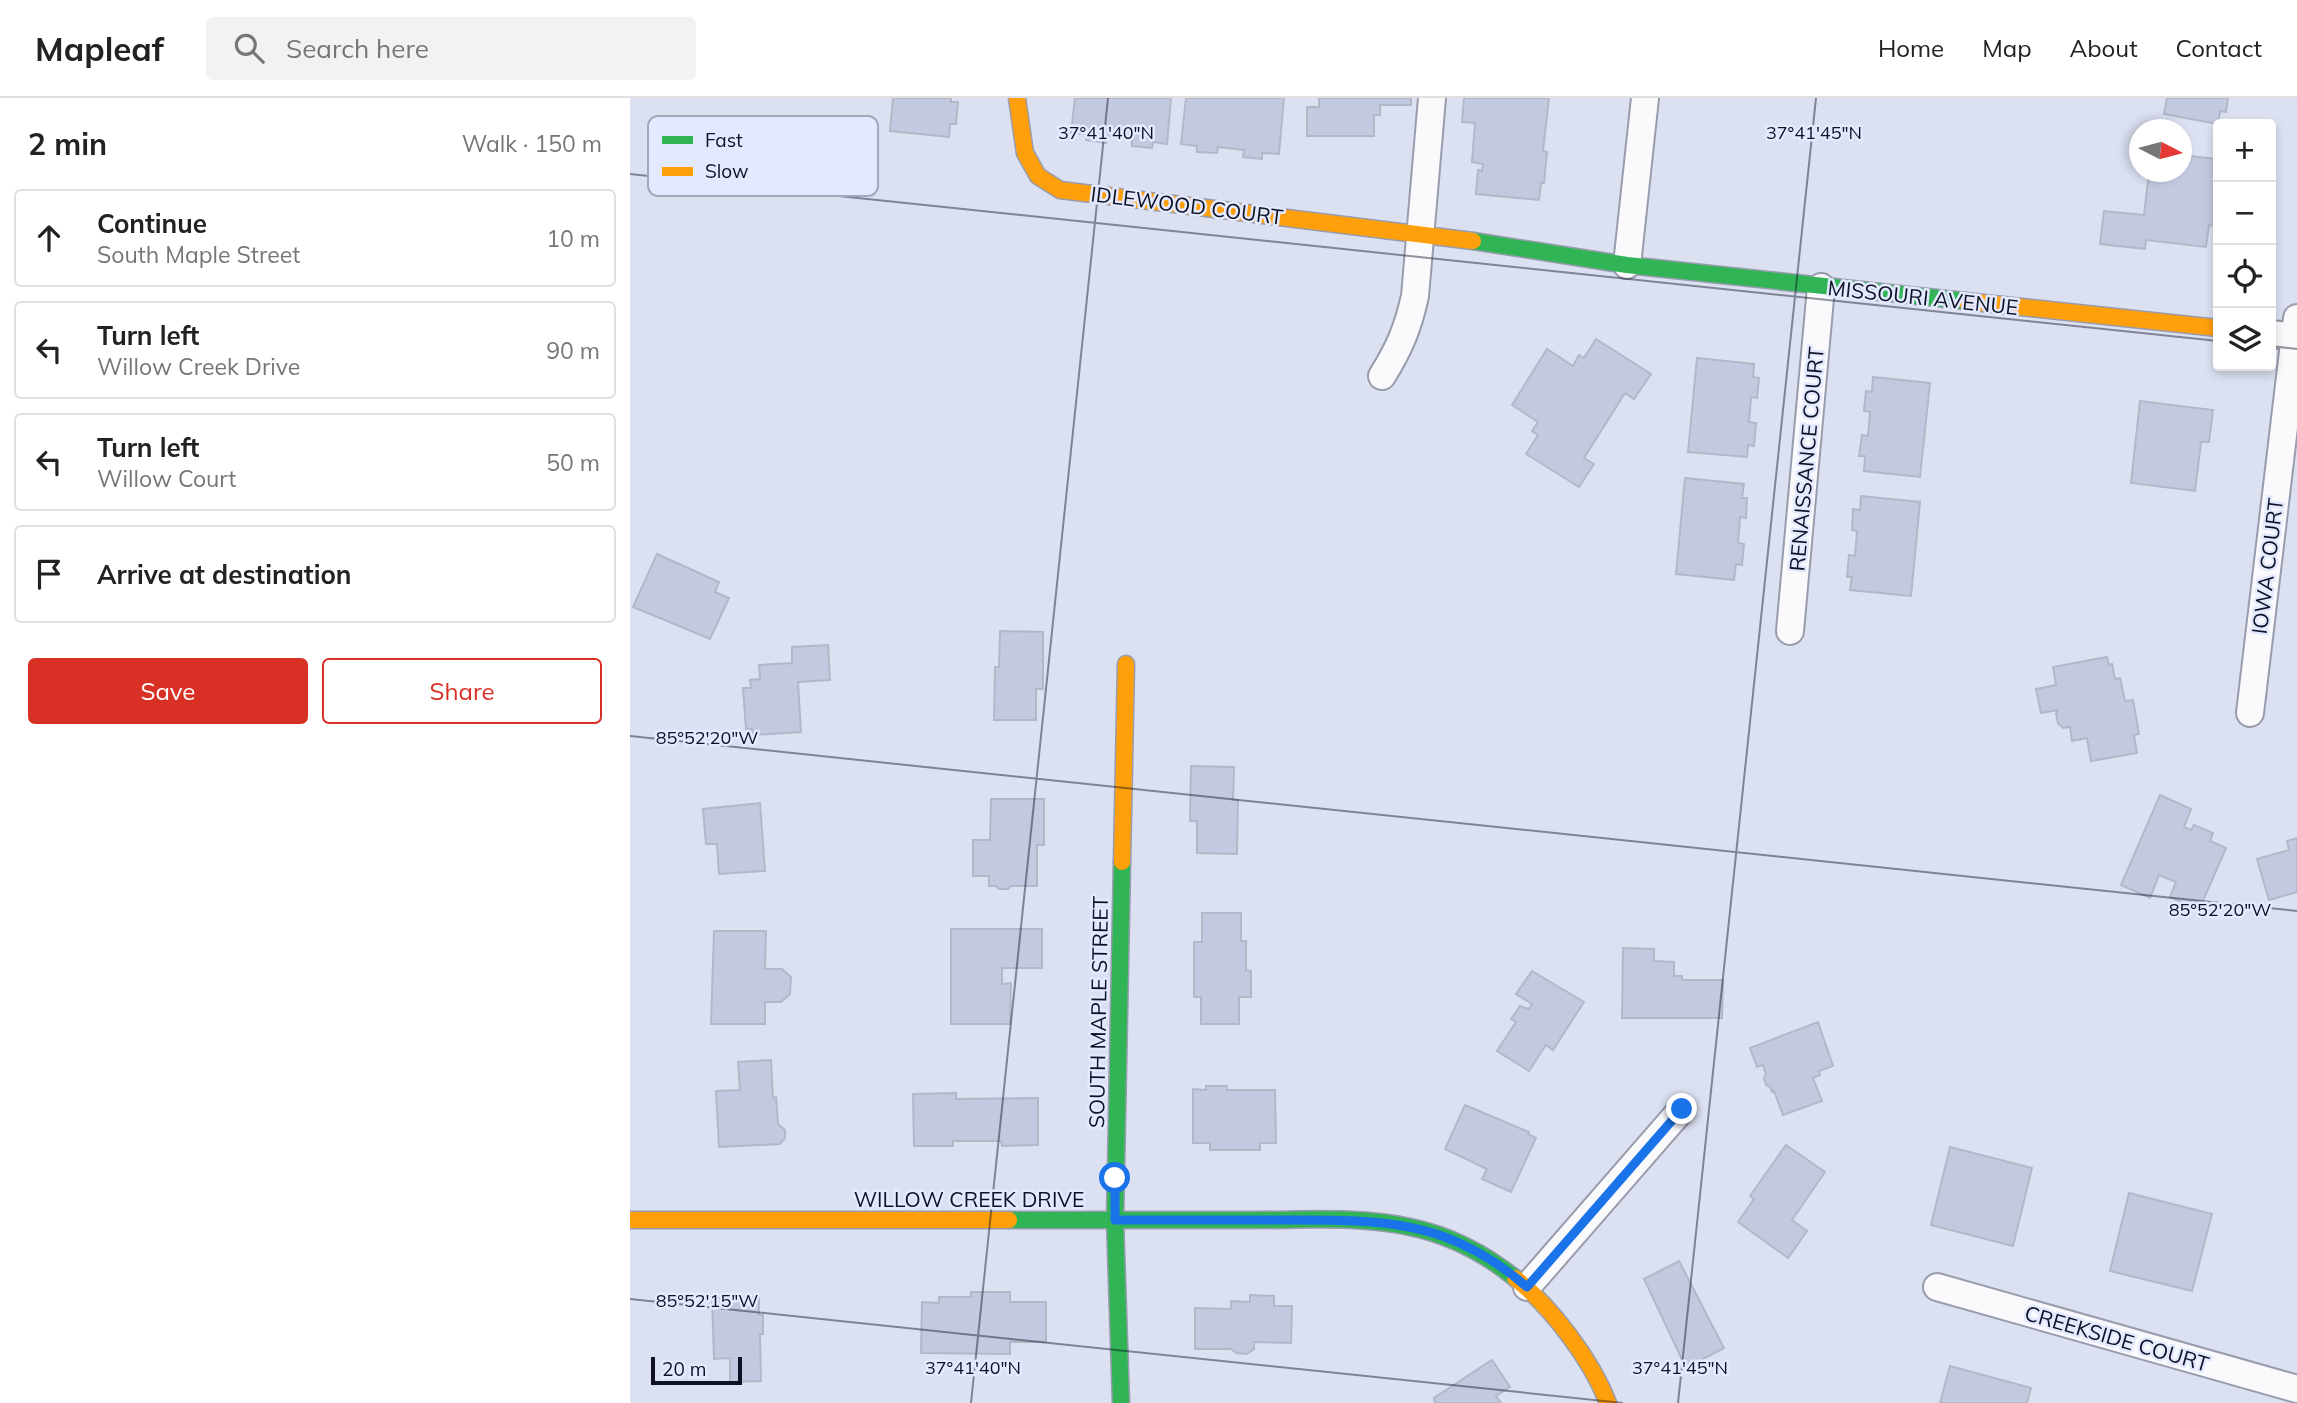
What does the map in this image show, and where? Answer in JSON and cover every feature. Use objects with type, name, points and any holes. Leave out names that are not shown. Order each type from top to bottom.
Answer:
[{"type":"street","name":"IDLEWOOD COURT","points":[[1017,98],[1025,153],[1038,176],[1060,190],[1422,233],[1627,265]]},
{"type":"street","points":[[1382,376],[1409,326],[1422,233],[1432,98]]},
{"type":"street","points":[[1627,265],[1645,98]]},
{"type":"street","name":"MISSOURI AVENUE","points":[[1627,265],[2213,327]]},
{"type":"street","name":"RENAISSANCE COURT","points":[[1790,631],[1821,286]]},
{"type":"street","name":"IOWA COURT","points":[[2250,713],[2290,332]]},
{"type":"street","name":"SOUTH MAPLE STREET","points":[[1121,1403],[1115,1220],[1126,664]]},
{"type":"street","points":[[1527,1287],[1682,1109]]},
{"type":"street","name":"WILLOW CREEK DRIVE","points":[[630,1220],[1330,1220],[1409,1227],[1446,1237],[1480,1254],[1527,1287],[1566,1332],[1608,1403]]},
{"type":"street","name":"CREEKSIDE COURT","points":[[1937,1287],[2297,1388]]},
{"type":"building","points":[[893,98],[951,98],[951,102],[958,102],[956,124],[950,124],[949,137],[890,131]]},
{"type":"building","points":[[1075,98],[1171,98],[1167,144],[1153,142],[1152,148],[1132,146],[1132,139],[1106,136],[1106,143],[1086,140],[1086,134],[1071,133]]},
{"type":"building","points":[[1186,98],[1284,98],[1279,154],[1262,153],[1262,159],[1243,157],[1244,150],[1218,147],[1217,153],[1197,152],[1197,146],[1181,144]]},
{"type":"building","points":[[1319,98],[1411,98],[1411,105],[1380,105],[1380,115],[1374,115],[1374,136],[1307,136],[1307,107],[1319,107]]},
{"type":"building","points":[[1464,98],[1549,98],[1543,151],[1547,152],[1544,183],[1541,183],[1539,200],[1476,194],[1478,170],[1482,171],[1483,164],[1472,162],[1475,123],[1462,122]]},
{"type":"building","points":[[2167,98],[2228,98],[2226,112],[2220,111],[2219,119],[2213,119],[2213,123],[2164,114]]},
{"type":"building","points":[[2192,156],[2213,159],[2213,225],[2209,225],[2206,247],[2146,240],[2145,249],[2100,244],[2104,211],[2144,215],[2148,182],[2192,182]]},
{"type":"building","points":[[1596,339],[1651,374],[1634,399],[1625,393],[1584,458],[1594,464],[1579,487],[1526,454],[1538,435],[1532,431],[1538,422],[1512,405],[1547,349],[1573,366],[1579,355],[1584,358]]},
{"type":"building","points":[[1697,358],[1754,364],[1753,377],[1759,378],[1757,398],[1751,397],[1749,422],[1756,423],[1754,446],[1748,445],[1747,457],[1688,452]]},
{"type":"building","points":[[1873,377],[1930,383],[1920,477],[1864,471],[1865,456],[1859,456],[1862,435],[1868,436],[1870,412],[1864,411],[1866,391],[1872,392]]},
{"type":"building","points":[[2140,401],[2213,410],[2209,442],[2201,442],[2195,491],[2131,483]]},
{"type":"building","points":[[1685,478],[1744,484],[1742,498],[1747,498],[1746,518],[1740,517],[1738,543],[1744,544],[1742,565],[1736,564],[1734,580],[1676,574]]},
{"type":"building","points":[[1861,496],[1920,502],[1911,596],[1850,590],[1852,577],[1847,577],[1849,555],[1855,556],[1857,531],[1852,530],[1853,509],[1860,510]]},
{"type":"building","points":[[657,554],[719,582],[715,592],[729,598],[710,639],[633,607]]},
{"type":"building","points":[[1000,631],[1043,632],[1043,689],[1036,689],[1036,720],[994,720],[995,667],[999,667]]},
{"type":"building","points":[[828,645],[830,680],[798,682],[801,732],[753,735],[752,729],[746,729],[743,688],[751,688],[750,680],[760,679],[759,665],[792,663],[792,647]]},
{"type":"building","points":[[2107,657],[2109,665],[2112,664],[2115,679],[2120,678],[2125,701],[2133,700],[2139,734],[2134,735],[2137,753],[2091,761],[2087,738],[2072,741],[2070,727],[2063,728],[2058,723],[2058,710],[2041,713],[2036,689],[2056,685],[2053,667]]},
{"type":"building","points":[[1191,766],[1234,767],[1233,800],[1238,800],[1237,854],[1197,853],[1197,821],[1190,821]]},
{"type":"building","points":[[2160,795],[2191,809],[2184,827],[2191,830],[2194,825],[2213,833],[2210,841],[2226,848],[2199,910],[2170,897],[2176,882],[2159,875],[2150,898],[2121,885]]},
{"type":"building","points":[[991,799],[1044,799],[1044,845],[1037,845],[1037,886],[999,889],[989,886],[989,876],[973,876],[973,840],[990,840]]},
{"type":"building","points":[[760,803],[765,871],[719,874],[717,844],[706,844],[703,809]]},
{"type":"building","points":[[2297,838],[2297,892],[2269,900],[2257,859],[2289,850],[2287,841]]},
{"type":"building","points":[[1202,913],[1241,913],[1241,941],[1246,941],[1246,970],[1251,971],[1251,997],[1239,997],[1239,1024],[1201,1024],[1201,997],[1194,997],[1194,942],[1202,942]]},
{"type":"building","points":[[951,929],[1042,929],[1042,968],[1002,968],[1002,984],[1011,983],[1010,1024],[951,1024]]},
{"type":"building","points":[[714,931],[766,931],[765,969],[782,969],[791,977],[790,994],[781,1002],[765,1002],[765,1024],[711,1024]]},
{"type":"building","points":[[1623,948],[1654,949],[1654,961],[1674,962],[1674,976],[1682,976],[1682,980],[1723,980],[1722,1018],[1622,1018]]},
{"type":"building","points":[[1532,971],[1584,1002],[1553,1050],[1546,1045],[1529,1071],[1497,1051],[1516,1022],[1511,1019],[1520,1006],[1529,1009],[1532,1004],[1516,994]]},
{"type":"building","points":[[1818,1022],[1833,1066],[1819,1071],[1820,1075],[1813,1078],[1822,1101],[1783,1115],[1774,1091],[1766,1085],[1763,1065],[1757,1067],[1750,1048]]},
{"type":"building","points":[[771,1060],[773,1098],[776,1097],[778,1124],[785,1130],[785,1138],[780,1144],[719,1147],[716,1091],[740,1090],[738,1062]]},
{"type":"building","points":[[1206,1086],[1227,1086],[1227,1090],[1275,1090],[1276,1143],[1260,1143],[1260,1150],[1210,1150],[1210,1143],[1193,1143],[1193,1089],[1206,1090]]},
{"type":"building","points":[[956,1093],[956,1099],[1038,1098],[1038,1145],[1002,1146],[1001,1141],[953,1141],[953,1146],[914,1146],[913,1094]]},
{"type":"building","points":[[1465,1105],[1529,1132],[1528,1134],[1536,1138],[1511,1192],[1482,1179],[1487,1169],[1445,1149]]},
{"type":"building","points":[[1786,1145],[1825,1172],[1792,1220],[1807,1231],[1788,1258],[1738,1222],[1754,1199],[1750,1196]]},
{"type":"building","points":[[1950,1147],[2032,1168],[2013,1246],[1931,1225]]},
{"type":"building","points":[[2129,1193],[2212,1214],[2192,1291],[2110,1271]]},
{"type":"building","points":[[1679,1261],[1724,1348],[1686,1368],[1644,1279]]},
{"type":"building","points":[[971,1292],[1010,1292],[1010,1302],[1046,1302],[1046,1342],[1010,1342],[1010,1354],[921,1353],[922,1302],[939,1303],[939,1297],[971,1297]]},
{"type":"building","points":[[1250,1295],[1274,1296],[1274,1306],[1292,1306],[1291,1343],[1254,1342],[1254,1349],[1247,1354],[1236,1353],[1231,1349],[1195,1349],[1195,1308],[1231,1309],[1231,1301],[1250,1302]]},
{"type":"building","points":[[759,1297],[759,1315],[763,1315],[763,1334],[760,1334],[761,1381],[730,1382],[730,1358],[714,1359],[712,1298]]},
{"type":"building","points":[[1492,1360],[1510,1387],[1496,1396],[1501,1403],[1435,1403],[1434,1398]]},
{"type":"building","points":[[1950,1366],[2031,1388],[2027,1403],[1940,1403]]},
{"type":"traffic: fast","points":[[1473,241],[1627,265],[1965,301]]},
{"type":"traffic: fast","points":[[1121,1403],[1115,1220],[1122,862]]},
{"type":"traffic: fast","points":[[1009,1220],[1372,1221],[1424,1230],[1452,1240],[1478,1253],[1515,1278]]},
{"type":"traffic: slow","points":[[1017,98],[1025,153],[1038,176],[1060,190],[1473,241]]},
{"type":"traffic: slow","points":[[1965,301],[2213,327]]},
{"type":"traffic: slow","points":[[1122,862],[1126,664]]},
{"type":"traffic: slow","points":[[630,1220],[1009,1220]]},
{"type":"traffic: slow","points":[[1515,1278],[1543,1304],[1569,1335],[1592,1369],[1608,1403]]},
{"type":"route","points":[[1115,1178],[1115,1220],[1330,1220],[1409,1227],[1446,1237],[1480,1254],[1527,1287],[1682,1109]]}]
